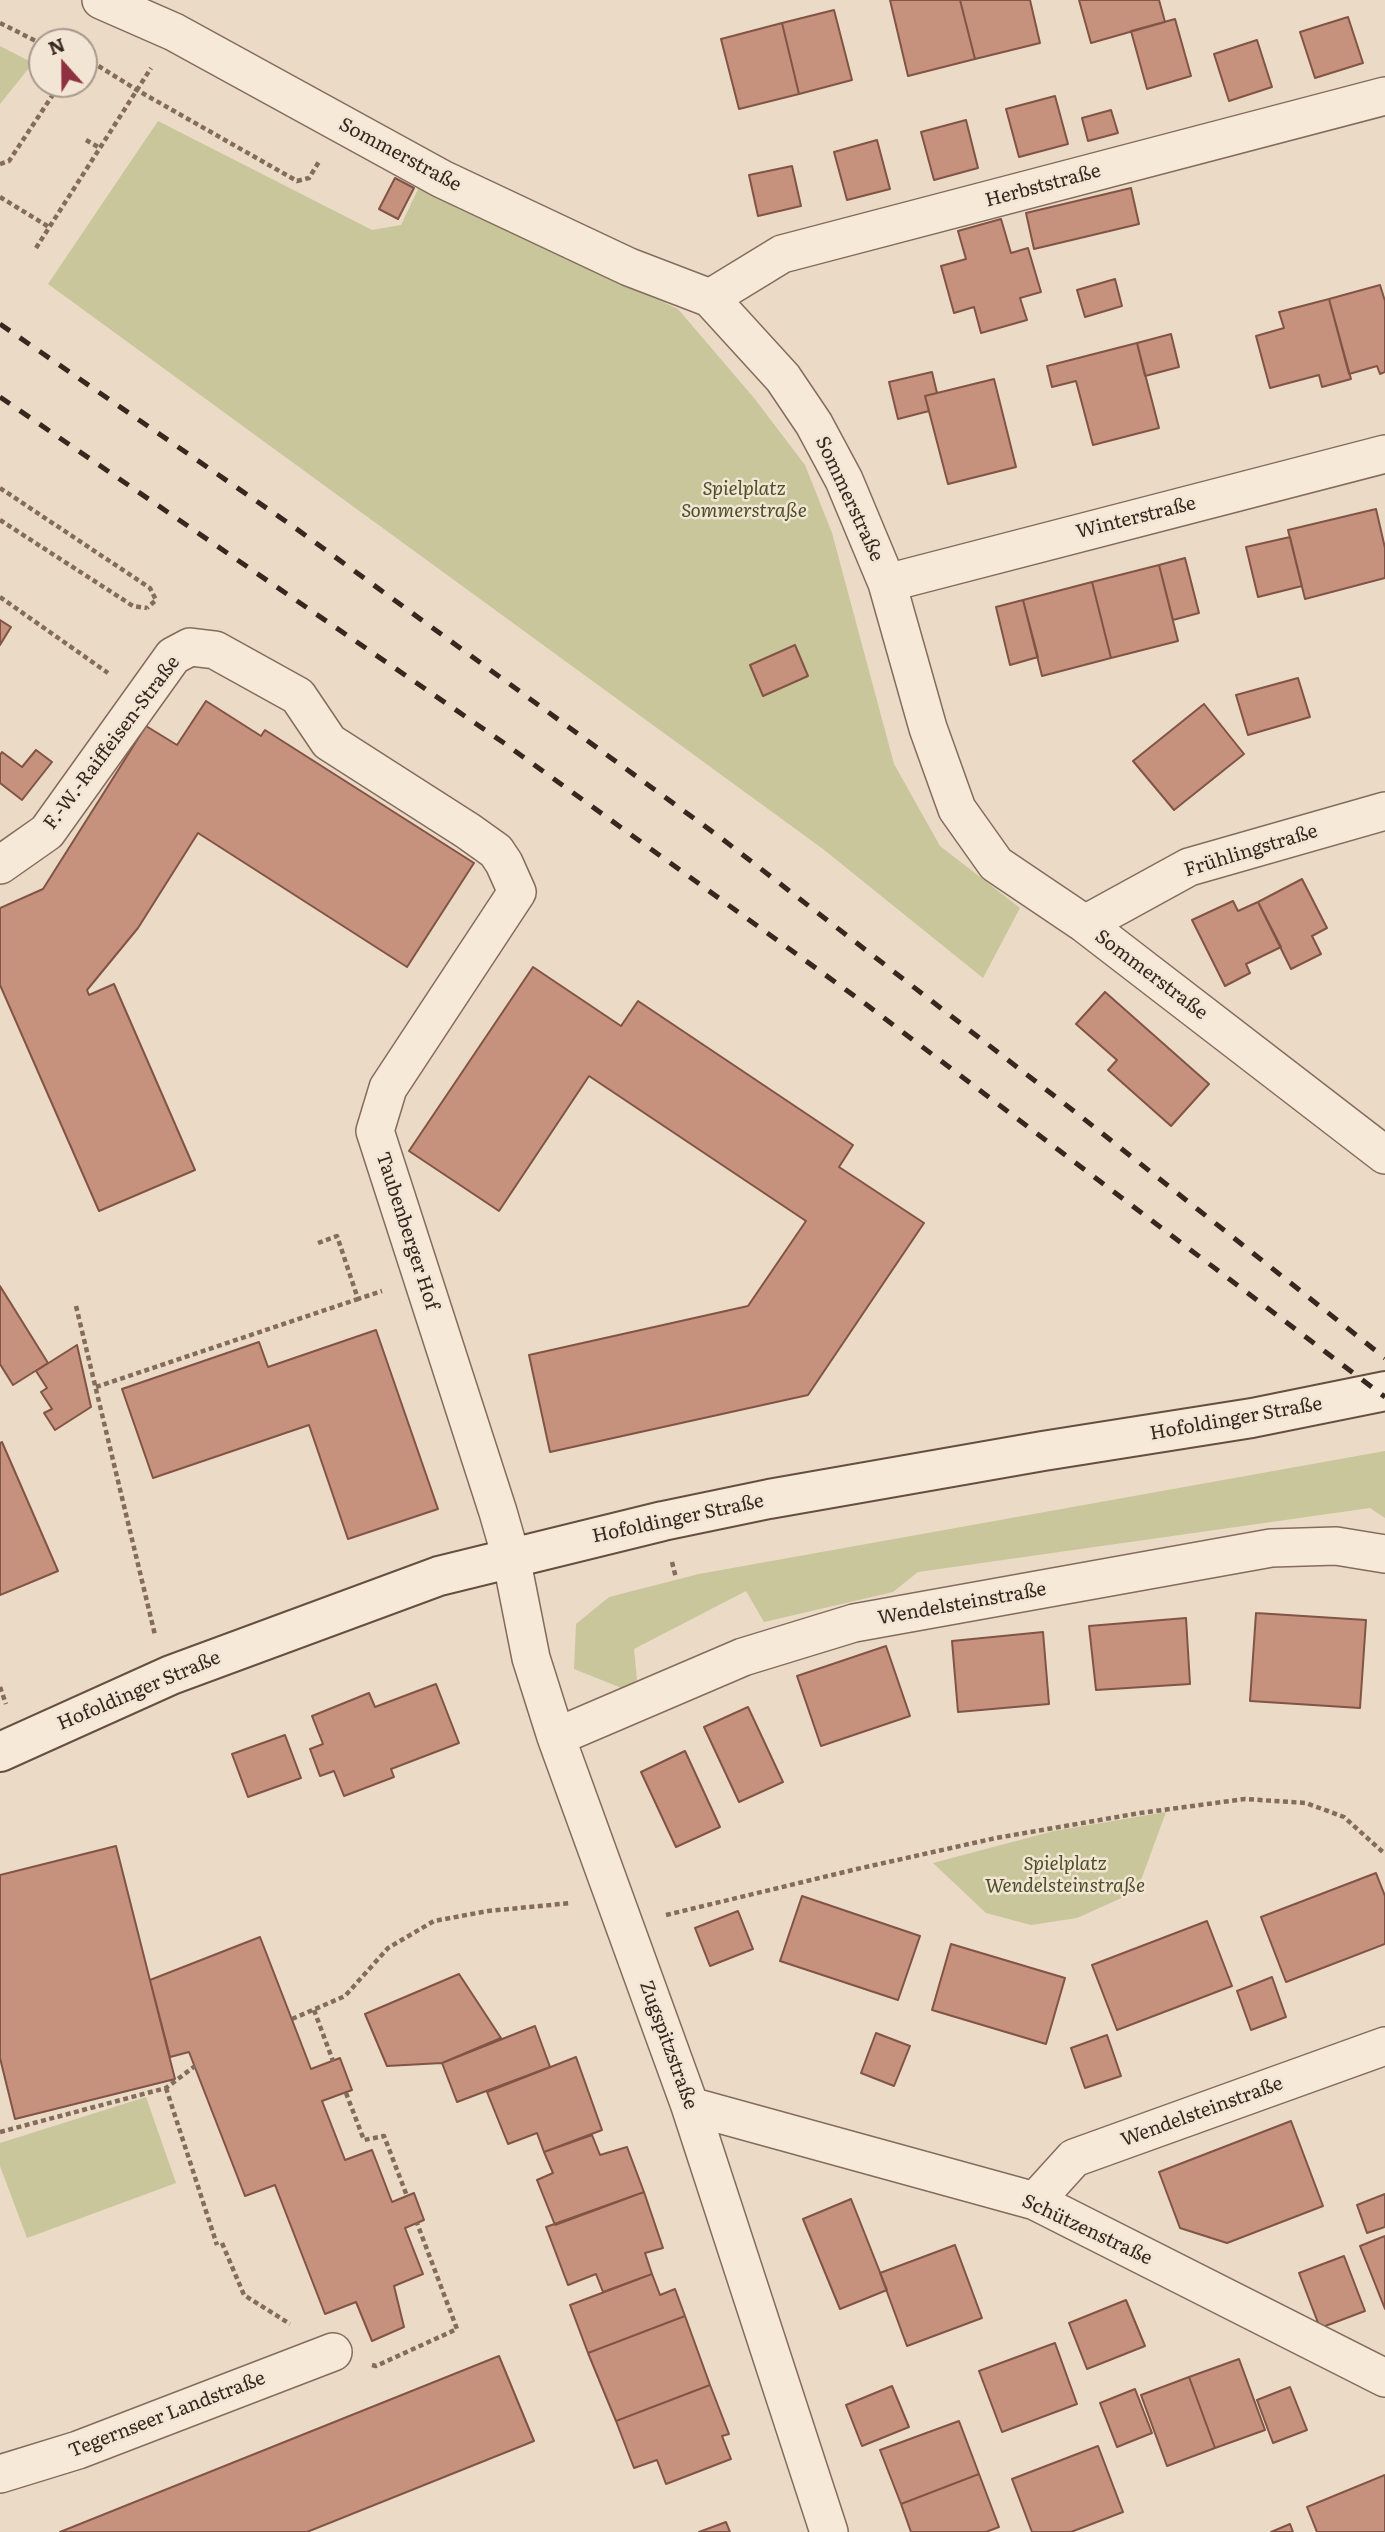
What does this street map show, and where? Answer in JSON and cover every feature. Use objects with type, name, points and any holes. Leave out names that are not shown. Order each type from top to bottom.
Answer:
[{"type":"main road","name":"Hofoldinger Straße","points":[[0,1752],[171,1675],[439,1576],[511,1557],[769,1499],[1252,1418],[1385,1391]]},
{"type":"street","name":"Sommerstraße","points":[[101,0],[174,32],[454,184],[629,267],[710,298],[783,378],[814,424],[844,480],[887,583],[928,728],[957,809],[996,864],[1085,924],[1385,1155]]},
{"type":"street","name":"Herbststraße","points":[[710,298],[782,254],[1385,96]]},
{"type":"street","name":"Winterstraße","points":[[887,583],[1385,454]]},
{"type":"street","name":"F.-W.-Raiffeisen-Straße","points":[[0,865],[47,832],[173,656],[190,647],[215,650],[298,696],[329,742],[496,851],[516,892]]},
{"type":"street","name":"Frühlingstraße","points":[[1085,924],[1189,867],[1385,811]]},
{"type":"street","name":"Taubenberger Hof","points":[[511,1557],[375,1131],[388,1088],[516,892]]},
{"type":"street","name":"Wendelsteinstraße","points":[[556,1737],[743,1657],[854,1623],[1271,1548],[1336,1546],[1385,1554]]},
{"type":"street","name":"Zugspitzstraße","points":[[511,1557],[531,1658],[556,1737],[690,2106],[830,2532]]},
{"type":"street","name":"Wendelsteinstraße","points":[[1035,2202],[1074,2158],[1385,2046]]},
{"type":"street","name":"Schützenstraße","points":[[690,2106],[1035,2202],[1385,2378]]},
{"type":"street","name":"Tegernseer Landstraße","points":[[0,2474],[78,2450],[333,2352]]},
{"type":"path","points":[[0,23],[28,37]]},
{"type":"path","points":[[98,66],[297,181],[309,178],[342,124]]},
{"type":"path","points":[[36,248],[137,90]]},
{"type":"path","points":[[0,164],[9,161],[51,98]]},
{"type":"path","points":[[86,140],[100,148]]},
{"type":"path","points":[[0,197],[49,227]]},
{"type":"path","points":[[0,488],[150,588],[156,600],[147,608],[132,606],[0,520]]},
{"type":"path","points":[[0,597],[97,665]]},
{"type":"path","points":[[317,1243],[337,1237],[358,1299]]},
{"type":"path","points":[[96,1387],[423,1278]]},
{"type":"path","points":[[76,1306],[156,1639]]},
{"type":"path","points":[[0,1687],[7,1708]]},
{"type":"path","points":[[292,2019],[345,1996],[388,1948],[434,1921],[488,1911],[552,1903],[617,1903],[667,1915],[857,1868],[996,1838],[1140,1813],[1245,1799],[1306,1803],[1344,1817],[1385,1854]]},
{"type":"path","points":[[314,2010],[333,2061]]},
{"type":"path","points":[[0,2132],[166,2088],[195,2066]]},
{"type":"path","points":[[166,2088],[219,2244],[244,2295],[333,2352],[376,2366],[457,2329],[417,2223]]},
{"type":"path","points":[[346,2092],[364,2140],[384,2136],[407,2196]]},
{"type":"green space","points":[[0,46],[28,60],[28,69],[0,104]]},
{"type":"green space","name":"Spielplatz Sommerstraße","points":[[158,121],[372,230],[401,225],[419,187],[678,309],[754,398],[805,465],[832,533],[894,764],[940,846],[1020,908],[983,978],[823,849],[48,284]]},
{"type":"green space","points":[[1385,1451],[1385,1518],[1370,1508],[918,1572],[893,1592],[764,1622],[746,1591],[634,1649],[637,1680],[624,1689],[574,1669],[576,1624],[609,1597],[699,1574]]},
{"type":"green space","name":"Spielplatz Wendelsteinstraße","points":[[1166,1812],[1137,1891],[1077,1918],[1031,1925],[986,1913],[933,1863],[1054,1831]]},
{"type":"green space","points":[[146,2097],[176,2183],[27,2238],[0,2166],[0,2143]]},
{"type":"building","points":[[890,0],[960,0],[975,59],[908,76]]},
{"type":"building","points":[[960,0],[1030,0],[1040,43],[975,59]]},
{"type":"building","points":[[1079,0],[1159,0],[1165,22],[1091,43]]},
{"type":"building","points":[[834,10],[852,80],[799,94],[782,23]]},
{"type":"building","points":[[1348,17],[1363,63],[1315,78],[1300,32]]},
{"type":"building","points":[[1175,19],[1191,76],[1147,89],[1131,31]]},
{"type":"building","points":[[782,23],[799,94],[739,109],[721,39]]},
{"type":"building","points":[[1257,40],[1272,87],[1229,101],[1214,54]]},
{"type":"building","points":[[1055,96],[1068,144],[1019,157],[1006,109]]},
{"type":"building","points":[[1111,110],[1118,133],[1088,141],[1082,118]]},
{"type":"building","points":[[966,120],[978,168],[934,180],[921,132]]},
{"type":"building","points":[[877,140],[890,189],[847,200],[834,152]]},
{"type":"building","points":[[792,166],[801,206],[758,216],[749,175]]},
{"type":"building","points":[[395,178],[414,188],[398,219],[379,209]]},
{"type":"building","points":[[1131,188],[1139,224],[1034,249],[1026,213]]},
{"type":"building","points":[[1001,219],[1011,253],[1028,248],[1041,292],[1020,298],[1027,320],[981,333],[974,307],[954,313],[941,266],[966,259],[958,231]]},
{"type":"building","points":[[1115,279],[1122,306],[1085,317],[1077,290]]},
{"type":"building","points":[[1380,285],[1385,301],[1385,372],[1380,374],[1377,366],[1349,374],[1329,299]]},
{"type":"building","points":[[1329,299],[1351,379],[1322,387],[1319,375],[1270,388],[1256,336],[1284,328],[1279,312]]},
{"type":"building","points":[[1171,334],[1179,367],[1145,376],[1137,343]]},
{"type":"building","points":[[1137,343],[1159,428],[1093,445],[1076,381],[1052,387],[1047,366]]},
{"type":"building","points":[[932,372],[937,393],[925,396],[929,411],[898,419],[889,382]]},
{"type":"building","points":[[994,379],[1016,467],[948,484],[925,396]]},
{"type":"building","points":[[1376,509],[1385,548],[1385,578],[1305,599],[1288,530]]},
{"type":"building","points":[[1290,537],[1302,586],[1258,597],[1246,547]]},
{"type":"building","points":[[1185,558],[1199,613],[1173,620],[1159,565]]},
{"type":"building","points":[[1159,565],[1178,641],[1111,658],[1092,582]]},
{"type":"building","points":[[1092,582],[1111,658],[1042,676],[1023,600]]},
{"type":"building","points":[[1023,600],[1038,657],[1010,665],[996,607]]},
{"type":"building","points":[[0,620],[11,627],[0,645]]},
{"type":"building","points":[[795,645],[808,676],[763,696],[750,665]]},
{"type":"building","points":[[1298,678],[1310,717],[1248,735],[1236,695]]},
{"type":"building","points":[[206,701],[261,736],[265,730],[474,863],[407,967],[198,833],[138,928],[87,990],[89,995],[114,984],[195,1170],[99,1211],[0,985],[0,908],[43,889],[146,726],[177,745]]},
{"type":"building","points":[[1204,704],[1244,754],[1174,810],[1133,761]]},
{"type":"building","points":[[36,750],[52,762],[22,800],[0,783],[0,755],[2,752],[22,767]]},
{"type":"building","points":[[1302,879],[1327,928],[1312,936],[1321,954],[1291,969],[1258,902]]},
{"type":"building","points":[[1233,901],[1238,911],[1258,902],[1281,947],[1246,964],[1250,973],[1225,986],[1192,920]]},
{"type":"building","points":[[533,967],[621,1026],[638,1001],[853,1145],[839,1167],[924,1223],[808,1395],[550,1452],[529,1355],[748,1306],[806,1221],[589,1076],[499,1211],[409,1151]]},
{"type":"building","points":[[1105,992],[1209,1084],[1171,1126],[1108,1070],[1117,1060],[1076,1024]]},
{"type":"building","points":[[0,1286],[48,1363],[13,1385],[0,1364]]},
{"type":"building","points":[[376,1330],[438,1509],[348,1539],[309,1425],[153,1478],[122,1389],[259,1342],[268,1367]]},
{"type":"building","points":[[77,1345],[91,1407],[55,1430],[44,1413],[52,1409],[41,1392],[47,1388],[36,1371]]},
{"type":"building","points":[[2,1442],[58,1571],[0,1595],[0,1443]]},
{"type":"building","points":[[1256,1613],[1366,1620],[1360,1708],[1250,1701]]},
{"type":"building","points":[[1186,1618],[1190,1684],[1096,1690],[1089,1626]]},
{"type":"building","points":[[1043,1632],[1049,1704],[958,1712],[952,1641]]},
{"type":"building","points":[[886,1646],[910,1716],[821,1746],[797,1676]]},
{"type":"building","points":[[436,1684],[459,1743],[391,1769],[394,1777],[344,1796],[334,1771],[320,1776],[310,1749],[323,1744],[312,1716],[369,1693],[375,1707]]},
{"type":"building","points":[[748,1707],[783,1782],[739,1802],[704,1727]]},
{"type":"building","points":[[285,1735],[301,1778],[248,1797],[232,1754]]},
{"type":"building","points":[[685,1751],[720,1827],[676,1847],[641,1772]]},
{"type":"building","points":[[116,1846],[175,2079],[15,2119],[0,2058],[0,1875]]},
{"type":"building","points":[[1376,1873],[1385,1896],[1385,1944],[1286,1982],[1261,1917]]},
{"type":"building","points":[[802,1896],[920,1936],[898,2000],[780,1961]]},
{"type":"building","points":[[738,1911],[753,1949],[710,1966],[695,1928]]},
{"type":"building","points":[[1207,1921],[1232,1986],[1117,2030],[1092,1965]]},
{"type":"building","points":[[260,1937],[311,2069],[340,2058],[352,2090],[322,2101],[345,2160],[372,2150],[392,2202],[414,2193],[424,2220],[405,2228],[423,2274],[394,2286],[404,2327],[372,2341],[356,2302],[325,2314],[275,2185],[245,2196],[189,2052],[170,2057],[150,1980]]},
{"type":"building","points":[[951,1944],[1065,1978],[1046,2044],[932,2010]]},
{"type":"building","points":[[459,1974],[501,2038],[442,2063],[387,2066],[365,2014]]},
{"type":"building","points":[[1272,1977],[1286,2017],[1251,2030],[1237,1991]]},
{"type":"building","points":[[535,2026],[550,2067],[457,2102],[442,2063]]},
{"type":"building","points":[[876,2033],[910,2046],[894,2086],[861,2073]]},
{"type":"building","points":[[1107,2035],[1121,2076],[1085,2088],[1071,2048]]},
{"type":"building","points":[[576,2057],[602,2130],[544,2152],[537,2133],[508,2144],[487,2092]]},
{"type":"building","points":[[1291,2121],[1323,2206],[1227,2243],[1180,2228],[1159,2172]]},
{"type":"building","points":[[592,2135],[600,2155],[627,2147],[644,2192],[555,2225],[537,2180],[553,2173],[544,2152]]},
{"type":"building","points":[[644,2192],[663,2248],[645,2253],[652,2274],[603,2292],[596,2274],[568,2285],[546,2227]]},
{"type":"building","points":[[1385,2194],[1385,2227],[1367,2233],[1357,2205]]},
{"type":"building","points":[[851,2199],[887,2290],[840,2309],[803,2219]]},
{"type":"building","points":[[1385,2236],[1385,2309],[1360,2246]]},
{"type":"building","points":[[955,2245],[982,2318],[907,2346],[880,2273]]},
{"type":"building","points":[[1344,2256],[1365,2311],[1320,2328],[1299,2273]]},
{"type":"building","points":[[652,2274],[660,2295],[675,2289],[685,2316],[588,2353],[570,2305]]},
{"type":"building","points":[[1126,2300],[1145,2346],[1087,2369],[1069,2323]]},
{"type":"building","points":[[685,2316],[710,2385],[616,2421],[588,2353]]},
{"type":"building","points":[[1055,2343],[1077,2404],[1002,2432],[979,2371]]},
{"type":"building","points":[[499,2356],[534,2441],[307,2532],[60,2532]]},
{"type":"building","points":[[1239,2359],[1265,2430],[1215,2448],[1189,2377]]},
{"type":"building","points":[[1189,2377],[1215,2448],[1167,2466],[1141,2395]]},
{"type":"building","points":[[710,2385],[729,2434],[722,2436],[731,2459],[666,2484],[657,2460],[634,2468],[616,2421]]},
{"type":"building","points":[[892,2386],[909,2427],[862,2446],[846,2405]]},
{"type":"building","points":[[1290,2387],[1307,2430],[1273,2443],[1257,2400]]},
{"type":"building","points":[[1135,2389],[1152,2433],[1117,2447],[1100,2403]]},
{"type":"building","points":[[959,2421],[979,2474],[901,2504],[880,2450]]},
{"type":"building","points":[[1098,2446],[1123,2512],[1071,2532],[1032,2532],[1012,2479]]},
{"type":"building","points":[[979,2474],[999,2527],[986,2532],[911,2532],[901,2504]]},
{"type":"building","points":[[1385,2475],[1385,2532],[1317,2532],[1307,2507]]},
{"type":"building","points":[[726,2522],[730,2532],[699,2532]]},
{"type":"building","points":[[1290,2524],[1293,2532],[1271,2532]]},
{"type":"railway","points":[[0,324],[294,527],[721,838],[1079,1115],[1385,1358]]},
{"type":"railway","points":[[0,397],[504,743],[867,1005],[1385,1397]]}]
